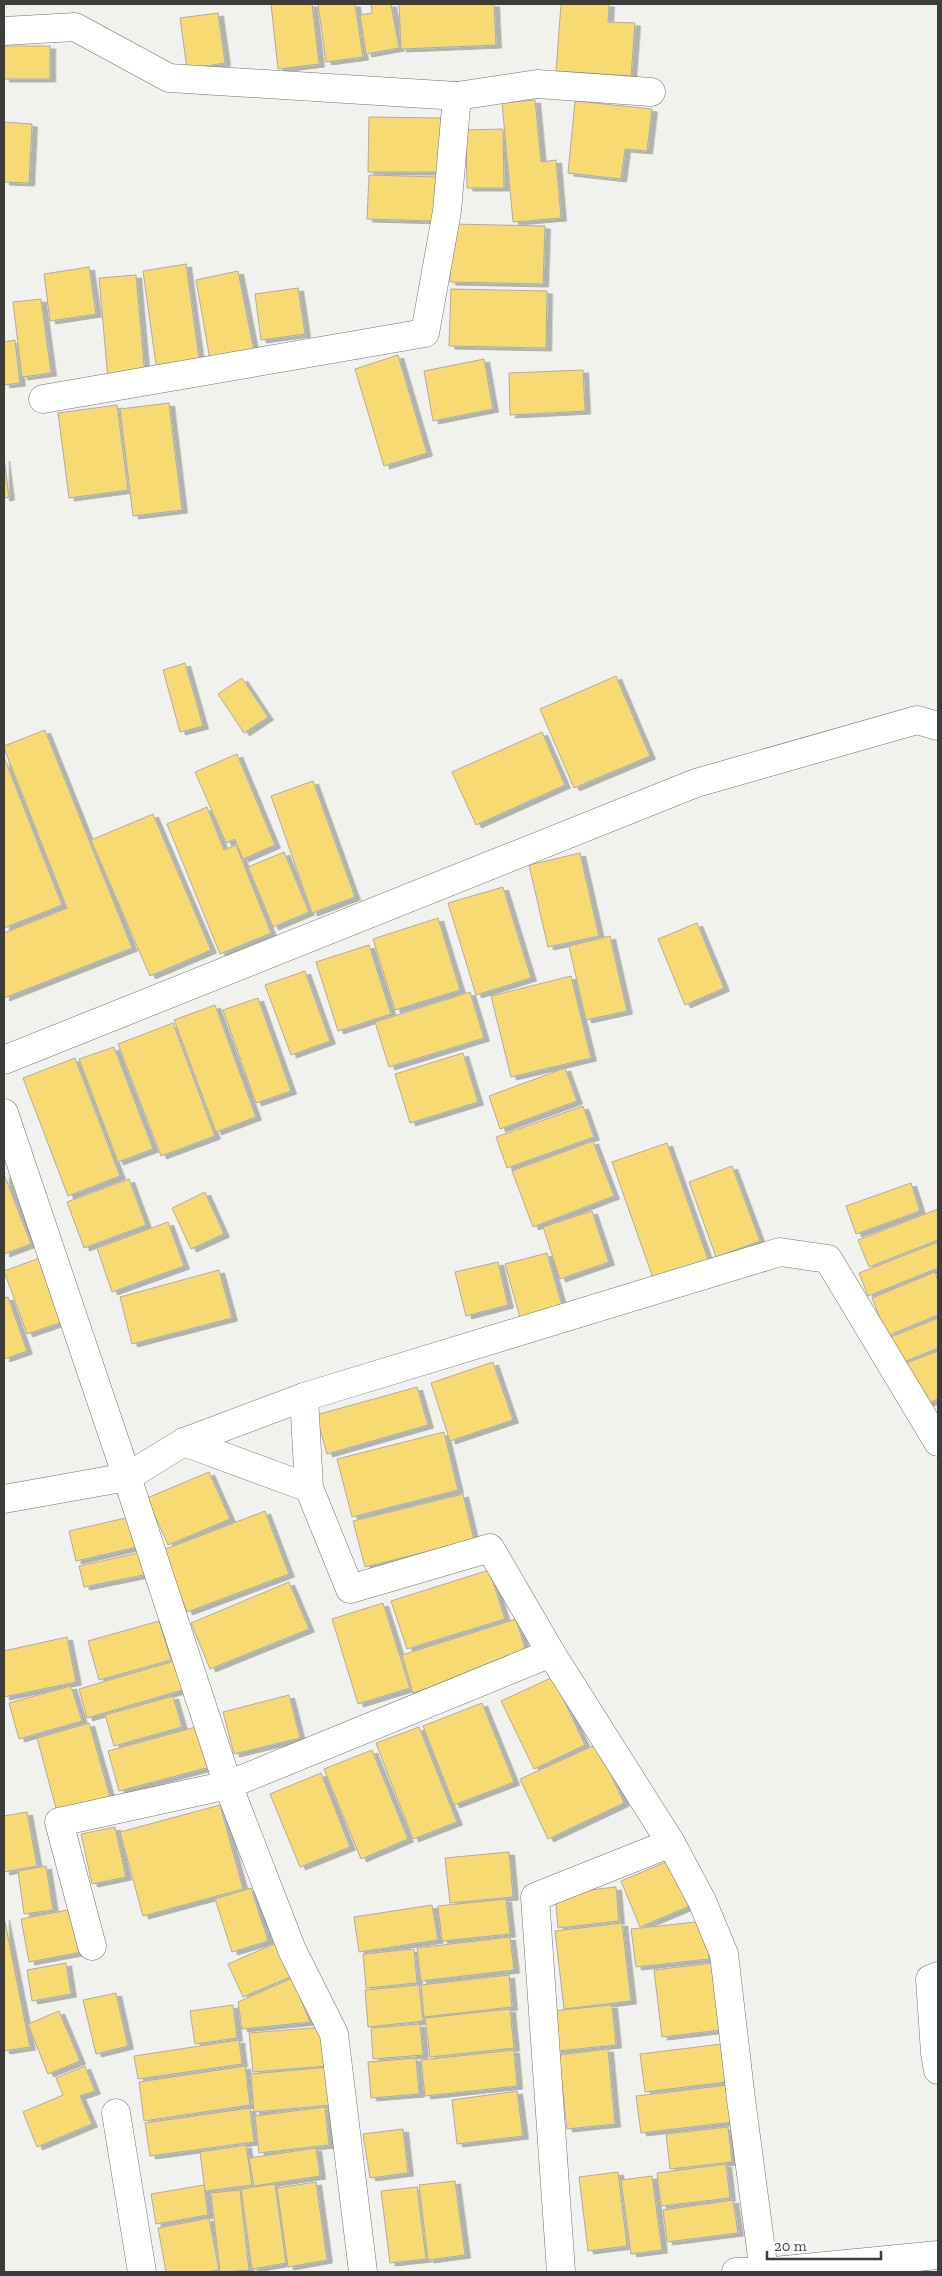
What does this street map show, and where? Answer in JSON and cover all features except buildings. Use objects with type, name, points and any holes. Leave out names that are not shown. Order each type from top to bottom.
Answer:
[{"type":"street","points":[[4,30],[75,26],[169,78],[457,96],[537,84],[651,92]]},
{"type":"street","points":[[43,399],[425,333],[447,211],[457,96]]},
{"type":"street","points":[[4,1060],[696,783],[917,720],[938,726]]},
{"type":"street","points":[[4,1113],[127,1477],[228,1785],[292,1950],[334,2034],[363,2272]]},
{"type":"street","points":[[4,1499],[127,1477],[184,1442],[304,1397],[780,1252],[828,1260],[938,1442]]},
{"type":"street","points":[[304,1397],[309,1488],[350,1590],[490,1548],[551,1653],[671,1844],[702,1901],[724,1954],[764,2272]]},
{"type":"street","points":[[184,1442],[309,1488]]},
{"type":"street","points":[[92,1946],[59,1822],[228,1785],[551,1653]]},
{"type":"street","points":[[561,2272],[535,1897],[671,1844]]},
{"type":"street","points":[[938,1976],[930,1979],[938,2070]]},
{"type":"street","points":[[116,2113],[142,2272]]},
{"type":"street","points":[[736,2272],[764,2272],[938,2255]]}]
